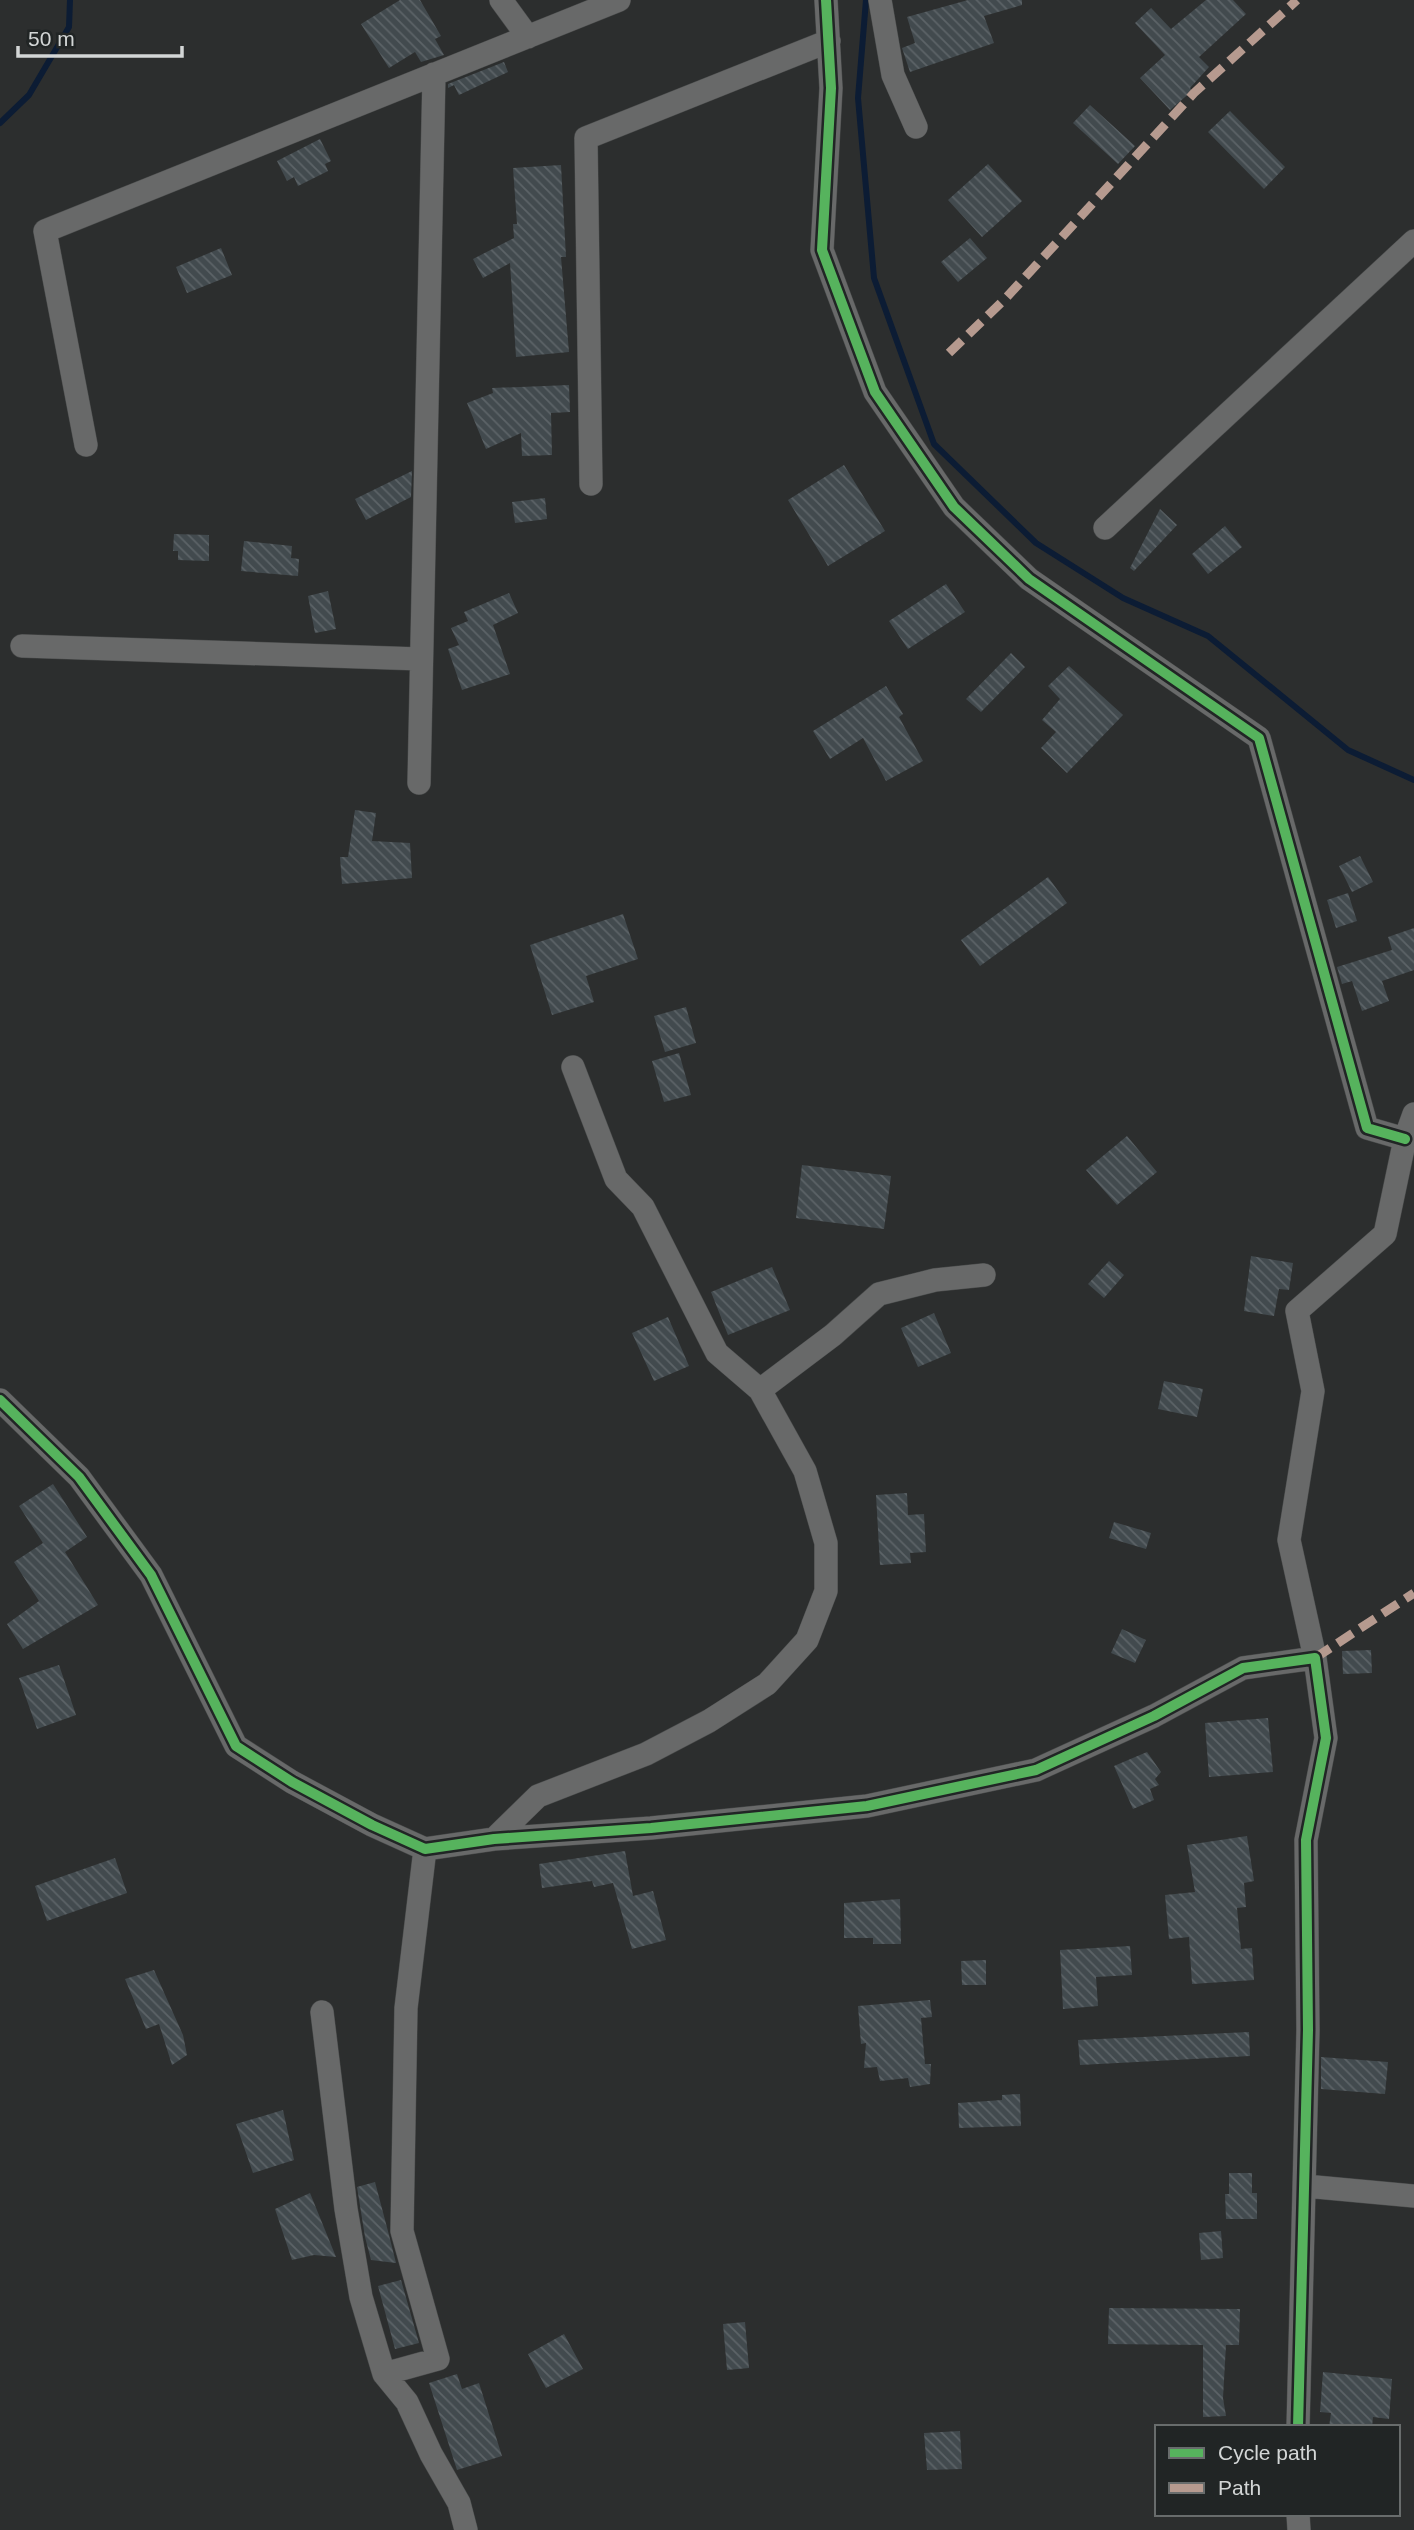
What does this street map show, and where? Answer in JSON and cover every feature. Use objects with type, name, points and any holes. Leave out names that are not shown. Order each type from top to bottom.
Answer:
[{"type":"street","points":[[501,0],[528,37]]},
{"type":"street","points":[[86,445],[45,231],[619,0]]},
{"type":"street","points":[[826,0],[831,88],[822,250],[875,392],[954,507],[1029,579],[1259,738],[1367,1128],[1405,1139]]},
{"type":"street","points":[[880,0],[893,75],[916,127]]},
{"type":"street","points":[[591,484],[586,138],[829,41]]},
{"type":"street","points":[[418,783],[433,74]]},
{"type":"street","points":[[1105,528],[1414,241]]},
{"type":"street","points":[[22,646],[421,659]]},
{"type":"street","points":[[495,1839],[538,1796],[646,1754],[709,1721],[766,1684],[807,1640],[826,1591],[826,1543],[805,1471],[760,1390],[717,1353],[643,1207],[616,1179],[573,1067]]},
{"type":"street","points":[[1298,2425],[1308,2030],[1306,1840],[1326,1738],[1315,1658],[1289,1540],[1313,1391],[1297,1311],[1385,1234],[1405,1139],[1414,1114]]},
{"type":"street","points":[[760,1390],[833,1335],[879,1294],[935,1280],[984,1275]]},
{"type":"street","points":[[0,1400],[79,1477],[151,1575],[236,1746],[292,1782],[425,1849],[495,1839],[651,1828],[867,1806],[1036,1770],[1154,1716],[1243,1668],[1315,1658]]},
{"type":"street","points":[[384,2374],[438,2359],[402,2231],[406,2008],[425,1849]]},
{"type":"street","points":[[321,2012],[346,2209],[361,2297],[384,2374],[407,2402],[431,2454],[459,2503],[467,2530]]},
{"type":"street","points":[[1305,2186],[1414,2196]]},
{"type":"building","points":[[400,0],[420,0],[441,36],[435,39],[444,55],[421,62],[415,52],[389,68],[361,24]]},
{"type":"building","points":[[968,0],[1022,0],[1022,5],[984,16],[994,43],[910,72],[902,48],[915,43],[907,17]]},
{"type":"building","points":[[1206,0],[1233,0],[1246,14],[1199,57],[1209,67],[1190,88],[1192,91],[1170,110],[1140,78],[1165,55],[1135,23],[1151,8],[1171,29]]},
{"type":"building","points":[[504,62],[508,72],[459,95],[454,85],[448,88],[448,84]]},
{"type":"building","points":[[1090,105],[1135,146],[1118,164],[1073,123]]},
{"type":"building","points":[[1230,111],[1285,167],[1264,189],[1208,132]]},
{"type":"building","points":[[320,139],[331,161],[325,164],[328,171],[298,186],[294,177],[287,181],[277,161]]},
{"type":"building","points":[[988,164],[1022,201],[982,237],[948,200]]},
{"type":"building","points":[[561,165],[566,257],[561,257],[569,352],[516,357],[510,263],[483,278],[473,259],[514,238],[513,224],[517,224],[513,168]]},
{"type":"building","points":[[970,238],[987,258],[958,282],[941,262]]},
{"type":"building","points":[[221,248],[232,275],[187,293],[176,267]]},
{"type":"building","points":[[569,385],[570,412],[551,413],[552,455],[522,456],[521,433],[486,449],[467,403],[493,393],[492,388]]},
{"type":"building","points":[[844,465],[885,531],[828,566],[788,500]]},
{"type":"building","points":[[412,471],[411,497],[366,520],[355,499]]},
{"type":"building","points":[[545,498],[547,519],[515,523],[512,502]]},
{"type":"building","points":[[1160,509],[1177,525],[1134,571],[1130,568]]},
{"type":"building","points":[[1225,526],[1242,547],[1208,574],[1192,554]]},
{"type":"building","points":[[174,534],[209,535],[209,561],[178,560],[178,551],[173,551]]},
{"type":"building","points":[[244,541],[292,546],[291,558],[299,559],[298,576],[241,571]]},
{"type":"building","points":[[946,584],[965,612],[908,649],[889,621]]},
{"type":"building","points":[[328,591],[336,629],[315,633],[308,596]]},
{"type":"building","points":[[509,593],[518,613],[493,625],[510,674],[462,690],[448,649],[459,645],[451,628],[468,621],[464,612]]},
{"type":"building","points":[[1011,653],[1025,667],[981,712],[966,699]]},
{"type":"building","points":[[1069,666],[1123,715],[1067,773],[1041,748],[1056,732],[1042,720],[1060,699],[1048,686]]},
{"type":"building","points":[[886,686],[903,714],[899,717],[923,761],[886,781],[863,738],[830,759],[813,731]]},
{"type":"building","points":[[355,810],[376,813],[372,841],[410,843],[412,878],[342,884],[340,857],[348,857]]},
{"type":"building","points":[[1360,856],[1373,882],[1352,892],[1339,866]]},
{"type":"building","points":[[1048,877],[1067,903],[980,966],[961,940]]},
{"type":"building","points":[[1348,893],[1357,921],[1336,928],[1327,900]]},
{"type":"building","points":[[623,914],[638,959],[586,976],[594,1002],[552,1015],[530,945]]},
{"type":"building","points":[[1414,928],[1414,970],[1382,981],[1389,1001],[1362,1011],[1352,981],[1342,984],[1337,967],[1392,950],[1388,937]]},
{"type":"building","points":[[686,1007],[696,1043],[665,1052],[654,1016]]},
{"type":"building","points":[[679,1053],[691,1095],[664,1102],[652,1061]]},
{"type":"building","points":[[1127,1136],[1157,1172],[1117,1205],[1086,1170]]},
{"type":"building","points":[[802,1165],[891,1176],[884,1229],[796,1218]]},
{"type":"building","points":[[1251,1256],[1293,1263],[1289,1290],[1279,1289],[1274,1316],[1244,1311]]},
{"type":"building","points":[[1109,1261],[1124,1275],[1104,1298],[1088,1284]]},
{"type":"building","points":[[772,1267],[790,1310],[728,1335],[711,1292]]},
{"type":"building","points":[[934,1313],[951,1353],[918,1367],[901,1328]]},
{"type":"building","points":[[668,1317],[689,1366],[654,1381],[632,1333]]},
{"type":"building","points":[[1164,1381],[1203,1389],[1197,1417],[1158,1409]]},
{"type":"building","points":[[53,1484],[87,1537],[65,1552],[98,1605],[23,1649],[7,1624],[39,1601],[14,1562],[43,1543],[19,1506]]},
{"type":"building","points":[[907,1493],[908,1515],[924,1514],[926,1552],[910,1553],[911,1563],[880,1565],[876,1495]]},
{"type":"building","points":[[1114,1522],[1151,1533],[1146,1549],[1109,1538]]},
{"type":"building","points":[[1122,1629],[1146,1640],[1135,1663],[1111,1653]]},
{"type":"building","points":[[1371,1650],[1372,1673],[1343,1674],[1342,1651]]},
{"type":"building","points":[[59,1665],[76,1715],[37,1729],[19,1678]]},
{"type":"building","points":[[1268,1718],[1273,1772],[1209,1777],[1205,1723]]},
{"type":"building","points":[[1147,1752],[1161,1772],[1155,1779],[1159,1785],[1150,1789],[1154,1800],[1133,1809],[1114,1766]]},
{"type":"building","points":[[1247,1836],[1254,1881],[1244,1883],[1246,1907],[1237,1908],[1241,1949],[1252,1948],[1254,1980],[1192,1984],[1189,1937],[1169,1939],[1165,1895],[1195,1892],[1187,1845]]},
{"type":"building","points":[[625,1851],[633,1896],[653,1891],[666,1940],[632,1949],[613,1883],[594,1887],[592,1881],[542,1888],[539,1864]]},
{"type":"building","points":[[115,1858],[127,1893],[47,1921],[35,1886]]},
{"type":"building","points":[[900,1899],[901,1944],[873,1944],[873,1938],[844,1938],[844,1903]]},
{"type":"building","points":[[1130,1946],[1132,1975],[1096,1977],[1098,2006],[1063,2009],[1060,1950]]},
{"type":"building","points":[[986,1960],[986,1985],[962,1985],[961,1961]]},
{"type":"building","points":[[154,1970],[183,2035],[187,2055],[172,2065],[159,2024],[146,2029],[125,1979]]},
{"type":"building","points":[[930,2000],[932,2017],[921,2018],[925,2064],[931,2064],[930,2084],[910,2087],[908,2078],[880,2081],[877,2067],[864,2068],[866,2043],[861,2044],[858,2006]]},
{"type":"building","points":[[1249,2032],[1250,2056],[1080,2065],[1078,2040]]},
{"type":"building","points":[[1321,2057],[1388,2062],[1385,2094],[1321,2089]]},
{"type":"building","points":[[1020,2094],[1021,2126],[959,2128],[958,2103],[1002,2100],[1002,2095]]},
{"type":"building","points":[[283,2110],[294,2160],[253,2173],[236,2124]]},
{"type":"building","points":[[1229,2173],[1252,2173],[1252,2193],[1257,2193],[1257,2219],[1226,2219],[1225,2194],[1229,2194]]},
{"type":"building","points":[[375,2182],[396,2263],[371,2260],[365,2237],[357,2187]]},
{"type":"building","points":[[310,2193],[336,2257],[314,2255],[292,2260],[275,2209]]},
{"type":"building","points":[[1221,2231],[1223,2258],[1201,2260],[1199,2233]]},
{"type":"building","points":[[401,2280],[419,2343],[395,2349],[378,2286]]},
{"type":"building","points":[[1109,2308],[1240,2309],[1239,2345],[1226,2345],[1223,2398],[1226,2416],[1203,2417],[1203,2345],[1108,2344]]},
{"type":"building","points":[[745,2322],[749,2368],[727,2370],[723,2324]]},
{"type":"building","points":[[564,2334],[583,2369],[546,2388],[528,2354]]},
{"type":"building","points":[[1323,2372],[1392,2379],[1389,2419],[1373,2417],[1372,2425],[1329,2425],[1331,2413],[1320,2412]]},
{"type":"building","points":[[457,2374],[462,2389],[479,2383],[502,2456],[457,2470],[429,2383]]},
{"type":"building","points":[[960,2431],[962,2469],[927,2470],[924,2433]]},
{"type":"waterway","points":[[0,123],[29,95],[69,27],[70,0]]},
{"type":"waterway","points":[[866,0],[858,98],[874,278],[934,444],[1036,543],[1123,598],[1208,636],[1348,750],[1414,780]]},
{"type":"marked path","points":[[949,353],[1005,299],[1194,93],[1297,0]]},
{"type":"marked path","points":[[1315,1658],[1414,1593]]},
{"type":"cycle path","points":[[826,0],[831,88],[822,250],[875,392],[954,507],[1029,579],[1259,738],[1367,1128],[1405,1139]]},
{"type":"cycle path","points":[[0,1400],[79,1477],[151,1575],[236,1746],[292,1782],[372,1825],[425,1849],[494,1839],[651,1828],[867,1806],[1036,1770],[1154,1716],[1243,1668],[1315,1658],[1326,1738],[1306,1840],[1308,2030],[1298,2425]]}]
